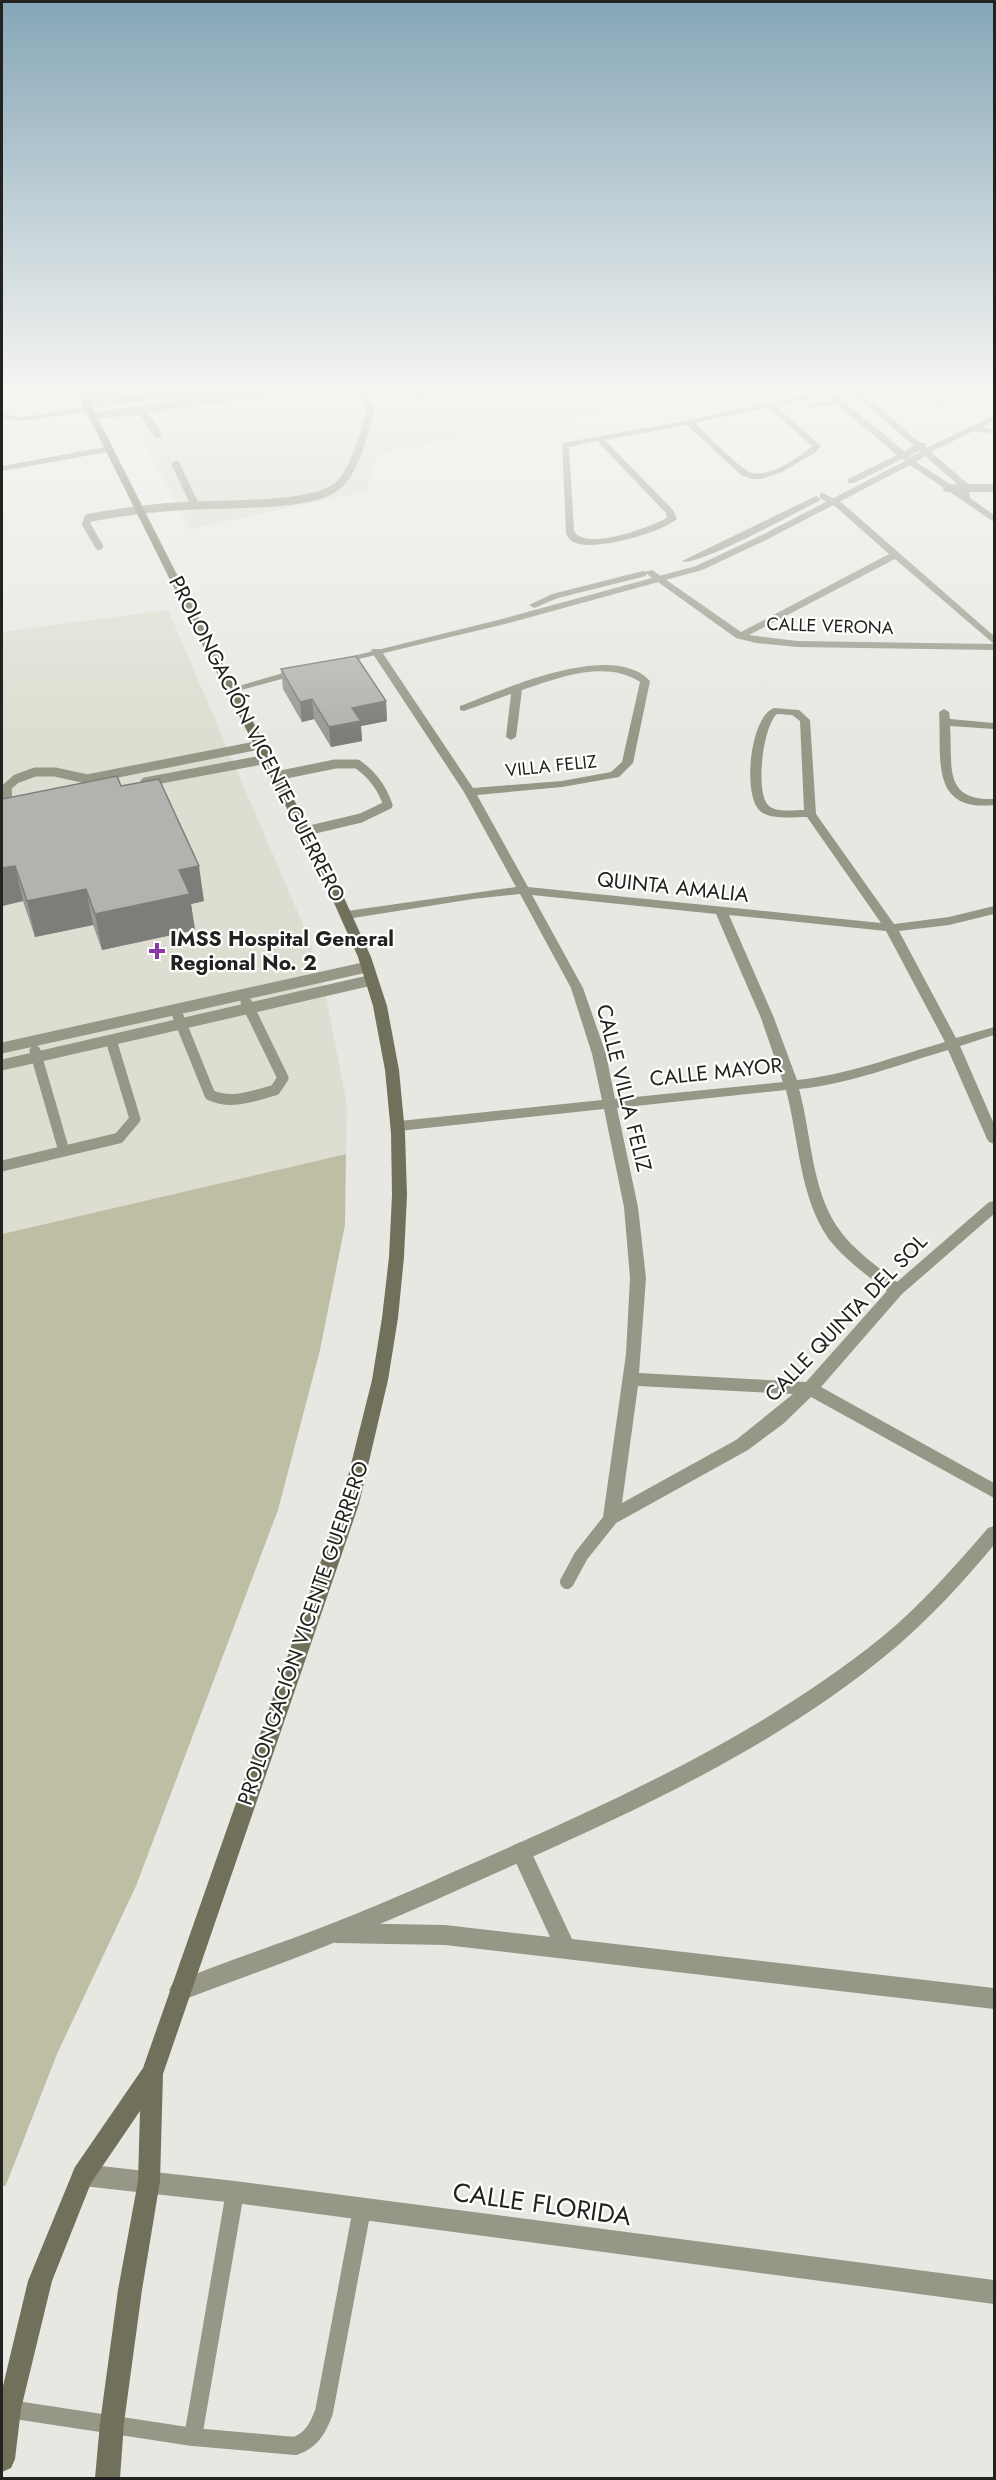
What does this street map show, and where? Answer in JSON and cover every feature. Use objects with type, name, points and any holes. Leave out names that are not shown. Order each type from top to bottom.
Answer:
[{"type":"main road","name":"PROLONGACIÓN VICENTE GUERRERO","points":[[2,2459],[9,2409],[40,2281],[83,2175],[152,2074],[331,1564],[366,1446],[388,1340],[399,1228],[399,1126],[388,1047],[370,974],[347,915],[306,831],[230,690],[136,503]]},
{"type":"main road","name":"PROLONGACIÓN VICENTE GUERRERO","points":[[108,2478],[112,2423],[130,2290],[149,2181],[152,2074]]},
{"type":"street","points":[[568,503],[569,531],[574,539],[581,542],[615,537],[672,519],[670,512],[661,503]]},
{"type":"street","points":[[505,621],[555,596],[648,572],[708,553],[809,503]]},
{"type":"street","points":[[332,663],[505,621],[661,579],[728,556],[831,503]]},
{"type":"street","points":[[836,503],[994,641]]},
{"type":"street","points":[[977,503],[994,519]]},
{"type":"street","points":[[740,636],[895,555]]},
{"type":"street","name":"CALLE VERONA","points":[[648,572],[740,636],[756,640],[797,644],[994,647]]},
{"type":"street","name":"CALLE VILLA FELIZ","points":[[376,651],[470,792],[577,988],[589,1019],[611,1105],[631,1207],[638,1278],[631,1379],[607,1522]]},
{"type":"street","name":"VILLA FELIZ","points":[[464,708],[592,668],[616,667],[632,670],[641,675],[645,686],[627,763],[615,775],[605,778],[470,792]]},
{"type":"street","points":[[230,690],[309,669]]},
{"type":"street","name":"VILLA FELIZ","points":[[511,737],[517,690]]},
{"type":"street","points":[[810,814],[768,810],[757,798],[755,776],[758,749],[766,718],[770,712],[795,712],[805,720],[810,814],[891,928],[952,1043],[994,1138]]},
{"type":"street","points":[[994,726],[944,717],[949,784],[961,797],[976,803],[994,802]]},
{"type":"street","name":"QUINTA AMALIA","points":[[347,915],[473,895],[522,890],[891,928],[949,921],[994,910]]},
{"type":"street","points":[[722,911],[791,1085],[817,1197],[828,1225],[850,1252],[897,1290]]},
{"type":"street","name":"CALLE MAYOR","points":[[399,1126],[611,1105],[834,1079],[994,1030]]},
{"type":"street","name":"CALLE QUINTA DEL SOL","points":[[607,1522],[742,1445],[777,1419],[810,1389],[897,1290],[994,1206]]},
{"type":"street","points":[[631,1379],[810,1389],[994,1491]]},
{"type":"street","points":[[180,1990],[333,1933],[615,1810],[695,1769],[820,1692],[878,1651],[942,1593],[991,1542]]},
{"type":"street","points":[[521,1852],[566,1949]]},
{"type":"street","points":[[333,1933],[445,1935],[994,1999]]},
{"type":"street","name":"CALLE FLORIDA","points":[[83,2175],[235,2192],[994,2292]]},
{"type":"lane","points":[[99,546],[86,524],[88,518],[195,505],[268,503]]},
{"type":"lane","points":[[28,815],[16,810],[8,802],[7,787],[14,779],[25,773],[42,770],[60,771],[89,782],[263,752]]},
{"type":"lane","points":[[133,784],[263,752]]},
{"type":"lane","points":[[276,776],[335,764],[357,764],[371,777],[386,799],[388,805],[372,815],[306,831]]},
{"type":"lane","points":[[2,1048],[242,994],[370,974]]},
{"type":"lane","points":[[2,1065],[248,1007],[370,974]]},
{"type":"lane","points":[[175,1010],[210,1095],[220,1101],[235,1100],[275,1090],[283,1078],[242,994]]},
{"type":"lane","points":[[2,1166],[119,1138],[135,1119],[111,1040]]},
{"type":"lane","points":[[32,1041],[63,1151]]},
{"type":"lane","points":[[567,1582],[582,1556],[607,1522]]},
{"type":"lane","points":[[193,2437],[235,2192]]},
{"type":"lane","points":[[9,2409],[193,2437],[295,2446],[308,2442],[317,2431],[324,2412],[362,2209]]},
{"type":"shaded area","points":[[176,503],[312,503],[190,529]]},
{"type":"shaded area","name":"IMSS Hospital General Regional No. 2","points":[[168,610],[308,936],[325,990],[347,1106],[346,1154],[2,1234],[2,632]]},
{"type":"green space","points":[[346,1154],[345,1225],[320,1350],[278,1510],[136,1886],[57,2054],[6,2185],[2,2187],[2,1234]]},
{"type":"building","points":[[356,656],[386,701],[352,708],[361,721],[329,727],[312,699],[300,702],[281,669]]},
{"type":"building","points":[[117,776],[121,786],[159,779],[199,866],[179,870],[190,894],[95,914],[86,889],[27,901],[15,866],[2,868],[2,799]]},
{"type":"place","name":"IMSS Hospital General Regional No. 2","points":[[157,951]]}]
